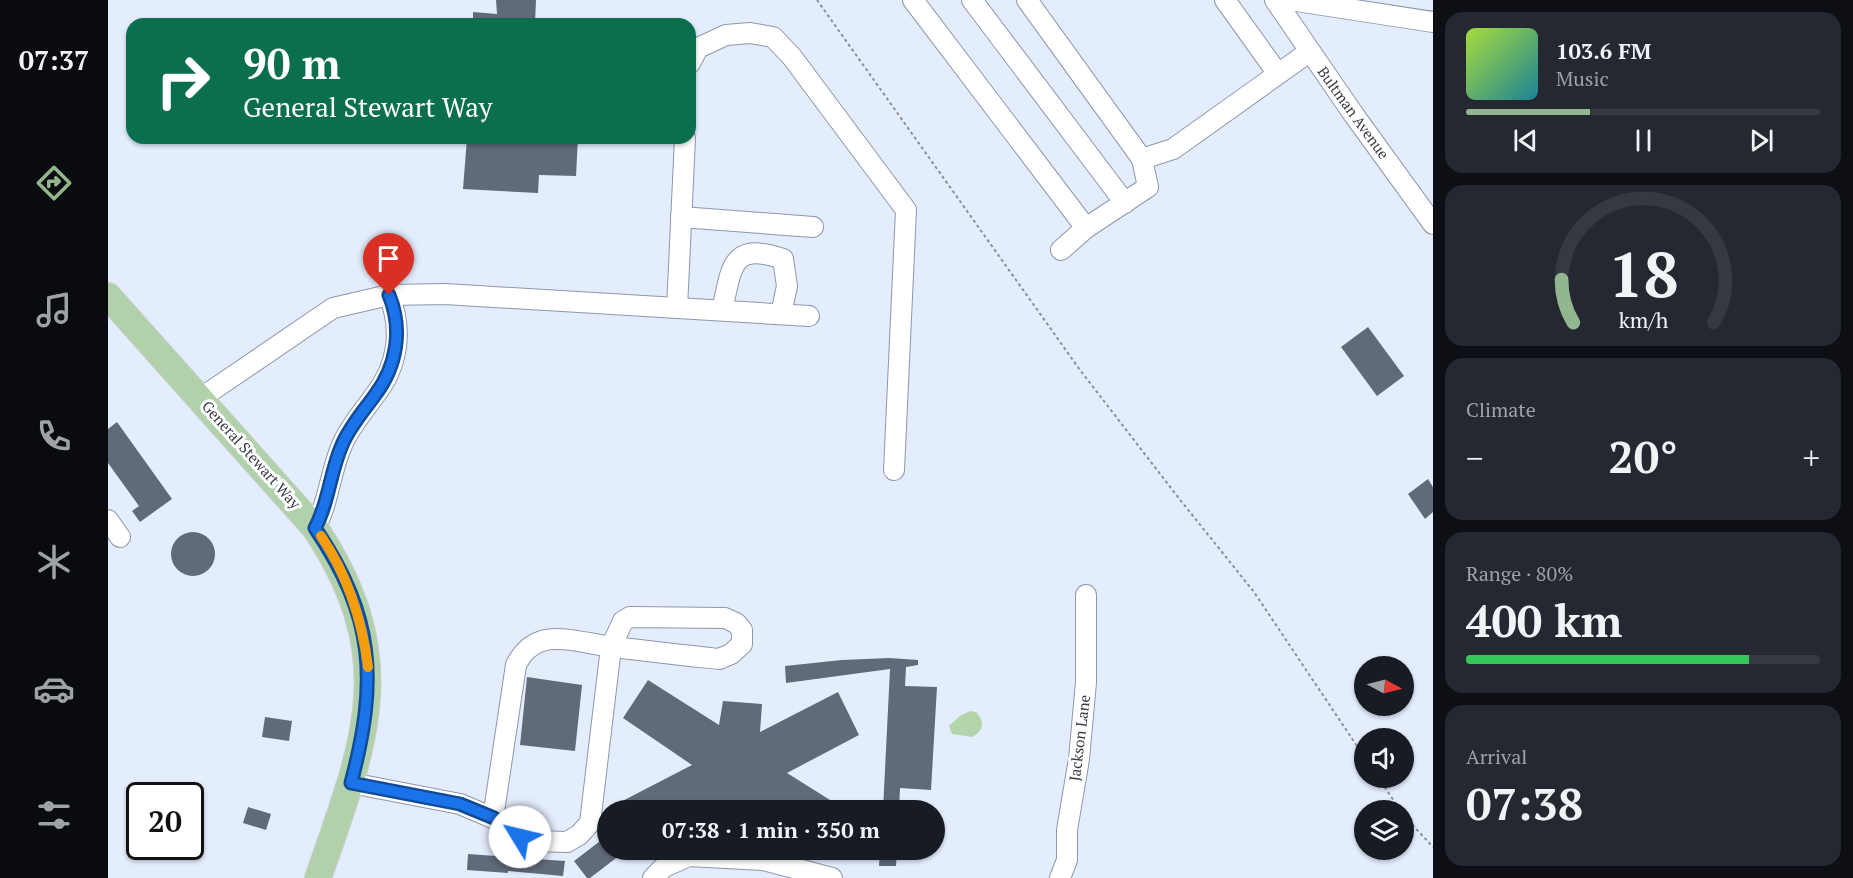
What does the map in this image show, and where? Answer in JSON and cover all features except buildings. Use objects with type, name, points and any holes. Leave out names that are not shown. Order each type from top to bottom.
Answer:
[{"type":"main road","name":"General Stewart Way","points":[[108,296],[315,528],[331,552],[356,605],[368,670],[364,730],[351,783],[318,878]]},
{"type":"street","points":[[913,0],[1086,228]]},
{"type":"street","points":[[972,0],[1125,203]]},
{"type":"street","points":[[1027,0],[1142,159],[1148,187],[1086,228],[1061,250]]},
{"type":"street","points":[[1225,0],[1278,74]]},
{"type":"street","name":"Bultman Avenue","points":[[1275,0],[1309,52],[1433,224]]},
{"type":"street","points":[[1290,0],[1433,22]]},
{"type":"street","points":[[696,52],[698,48],[726,35],[750,33],[773,37],[792,57],[906,210],[894,470]]},
{"type":"street","points":[[1142,159],[1173,149],[1309,52]]},
{"type":"street","points":[[676,308],[685,144]]},
{"type":"street","points":[[681,217],[813,227]]},
{"type":"street","points":[[722,310],[731,274],[738,258],[751,252],[783,259],[787,286],[782,314]]},
{"type":"street","points":[[201,399],[333,308],[389,295],[445,294],[809,316]]},
{"type":"street","points":[[315,528],[323,513],[340,448],[348,432],[380,388],[392,365],[396,350],[397,327],[389,295]]},
{"type":"street","points":[[108,520],[120,537]]},
{"type":"street","name":"Jackson Lane","points":[[1060,878],[1067,860],[1067,830],[1079,759],[1086,682],[1086,596]]},
{"type":"street","points":[[351,783],[460,804],[494,818],[520,837],[536,841],[567,842],[585,830],[590,823],[611,647],[623,621],[630,617],[725,618],[736,623],[742,630],[742,644],[731,654],[719,659],[611,647],[557,639],[544,640],[530,647],[521,654],[516,665],[494,818]]},
{"type":"street","points":[[653,878],[664,867],[689,856],[763,860],[832,878]]},
{"type":"path","points":[[817,0],[1080,370],[1180,501],[1254,592],[1354,742]]},
{"type":"path","points":[[1414,827],[1433,847]]},
{"type":"green space","points":[[970,711],[976,712],[981,719],[982,726],[979,732],[972,737],[952,734],[949,726]]},
{"type":"slow traffic","points":[[321,536],[356,605],[368,667]]},
{"type":"route","points":[[389,295],[396,320],[397,335],[392,365],[384,382],[355,420],[340,448],[323,513],[315,528],[331,552],[356,605],[365,646],[369,689],[364,730],[351,783],[394,789],[460,804],[494,818],[520,837]]}]
